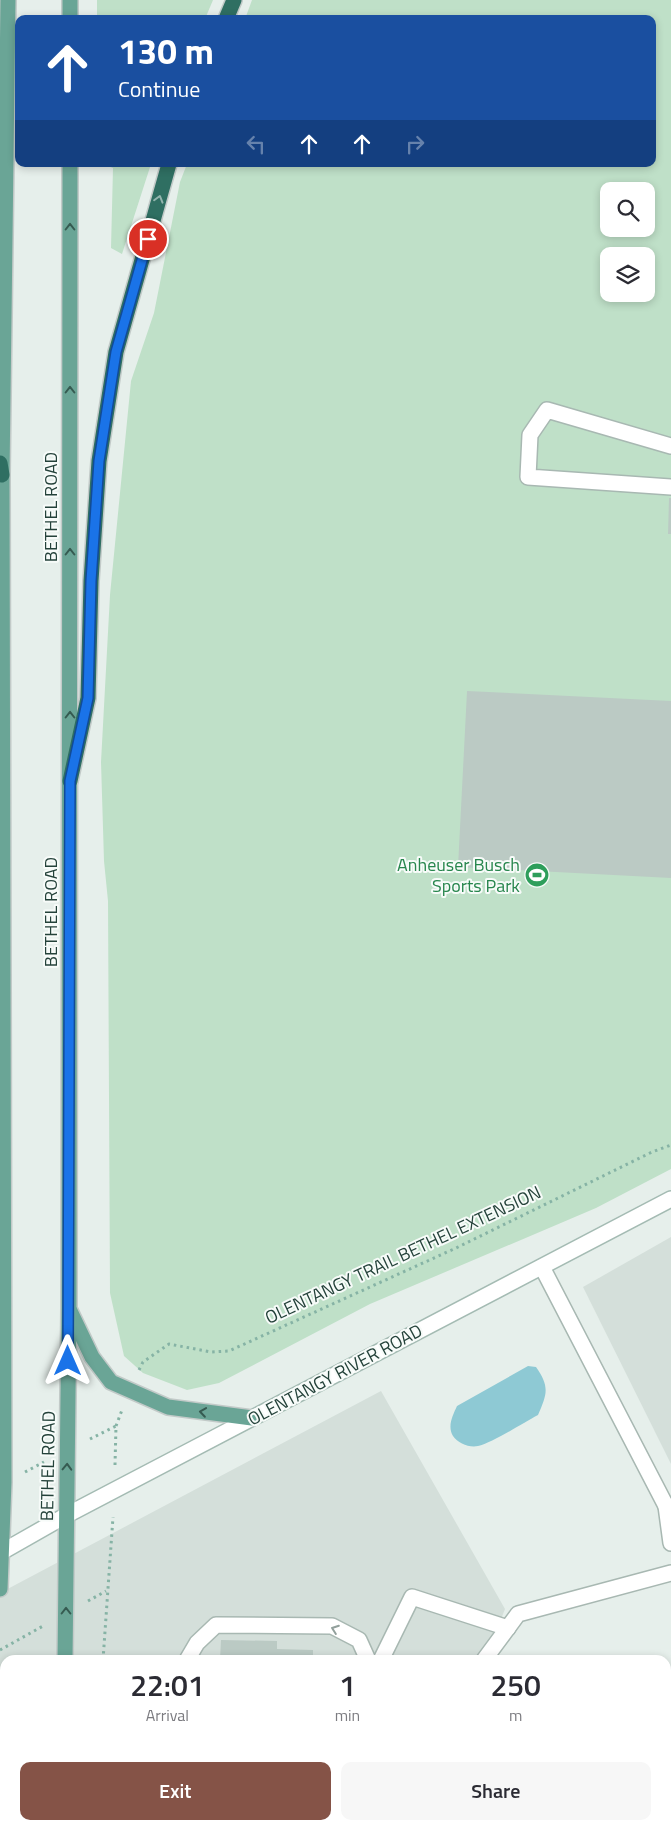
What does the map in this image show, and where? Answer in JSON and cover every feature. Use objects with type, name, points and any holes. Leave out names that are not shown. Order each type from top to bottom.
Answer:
[{"type":"highway","points":[[228,15],[234,0]]},
{"type":"highway","points":[[70,781],[88,698],[91,581],[99,461],[116,352],[168,167]]},
{"type":"main road","points":[[0,1589],[4,1473],[1,469],[8,0]]},
{"type":"main road","points":[[70,0],[70,15]]},
{"type":"main road","name":"BETHEL ROAD","points":[[64,1655],[69,1308],[70,167]]},
{"type":"main road","points":[[671,446],[547,410],[530,435],[528,477],[671,487]]},
{"type":"main road","name":"OLENTANGY RIVER ROAD","points":[[1,1552],[65,1516],[671,1200]]},
{"type":"main road","points":[[542,1267],[668,1506],[671,1543]]},
{"type":"main road","points":[[69,1308],[92,1357],[112,1382],[168,1407],[252,1418]]},
{"type":"main road","points":[[488,1655],[518,1614],[671,1573]]},
{"type":"main road","points":[[383,1655],[412,1597],[508,1628]]},
{"type":"main road","points":[[190,1655],[197,1643],[216,1624],[332,1626],[359,1640],[366,1655]]},
{"type":"path","name":"OLENTANGY TRAIL BETHEL EXTENSION","points":[[143,1362],[170,1344],[211,1352],[229,1351],[456,1248],[652,1152],[671,1145]]},
{"type":"path","points":[[103,1655],[108,1568],[112,1558]]},
{"type":"shaded area","points":[[671,1237],[671,1464],[583,1287]]},
{"type":"shaded area","points":[[381,1391],[505,1609],[487,1655],[0,1655],[0,1593]]},
{"type":"green space","points":[[97,0],[213,0],[207,15],[97,15]]},
{"type":"green space","points":[[252,0],[671,0],[671,1169],[596,1208],[370,1304],[219,1383],[187,1390],[143,1373],[124,1356],[110,1293],[108,901],[104,861],[101,762],[110,595],[131,381],[154,313],[180,182],[186,167],[656,167],[656,15],[246,15]]},
{"type":"green space","points":[[110,167],[150,167],[122,254],[111,248],[113,168]]},
{"type":"water","points":[[528,1366],[536,1367],[545,1385],[545,1396],[538,1415],[499,1437],[478,1446],[467,1446],[455,1439],[451,1432],[451,1424],[457,1406]]},
{"type":"building","points":[[669,498],[671,498],[671,534],[668,534]]},
{"type":"building","points":[[467,691],[671,701],[671,878],[458,867]]},
{"type":"building","points":[[221,1640],[277,1641],[277,1649],[313,1650],[313,1655],[220,1655]]},
{"type":"place","name":"Anheuser Busch Sports Park","points":[[537,875]]},
{"type":"route","points":[[68,1361],[70,781],[88,698],[91,581],[99,461],[116,352],[148,239]]}]
